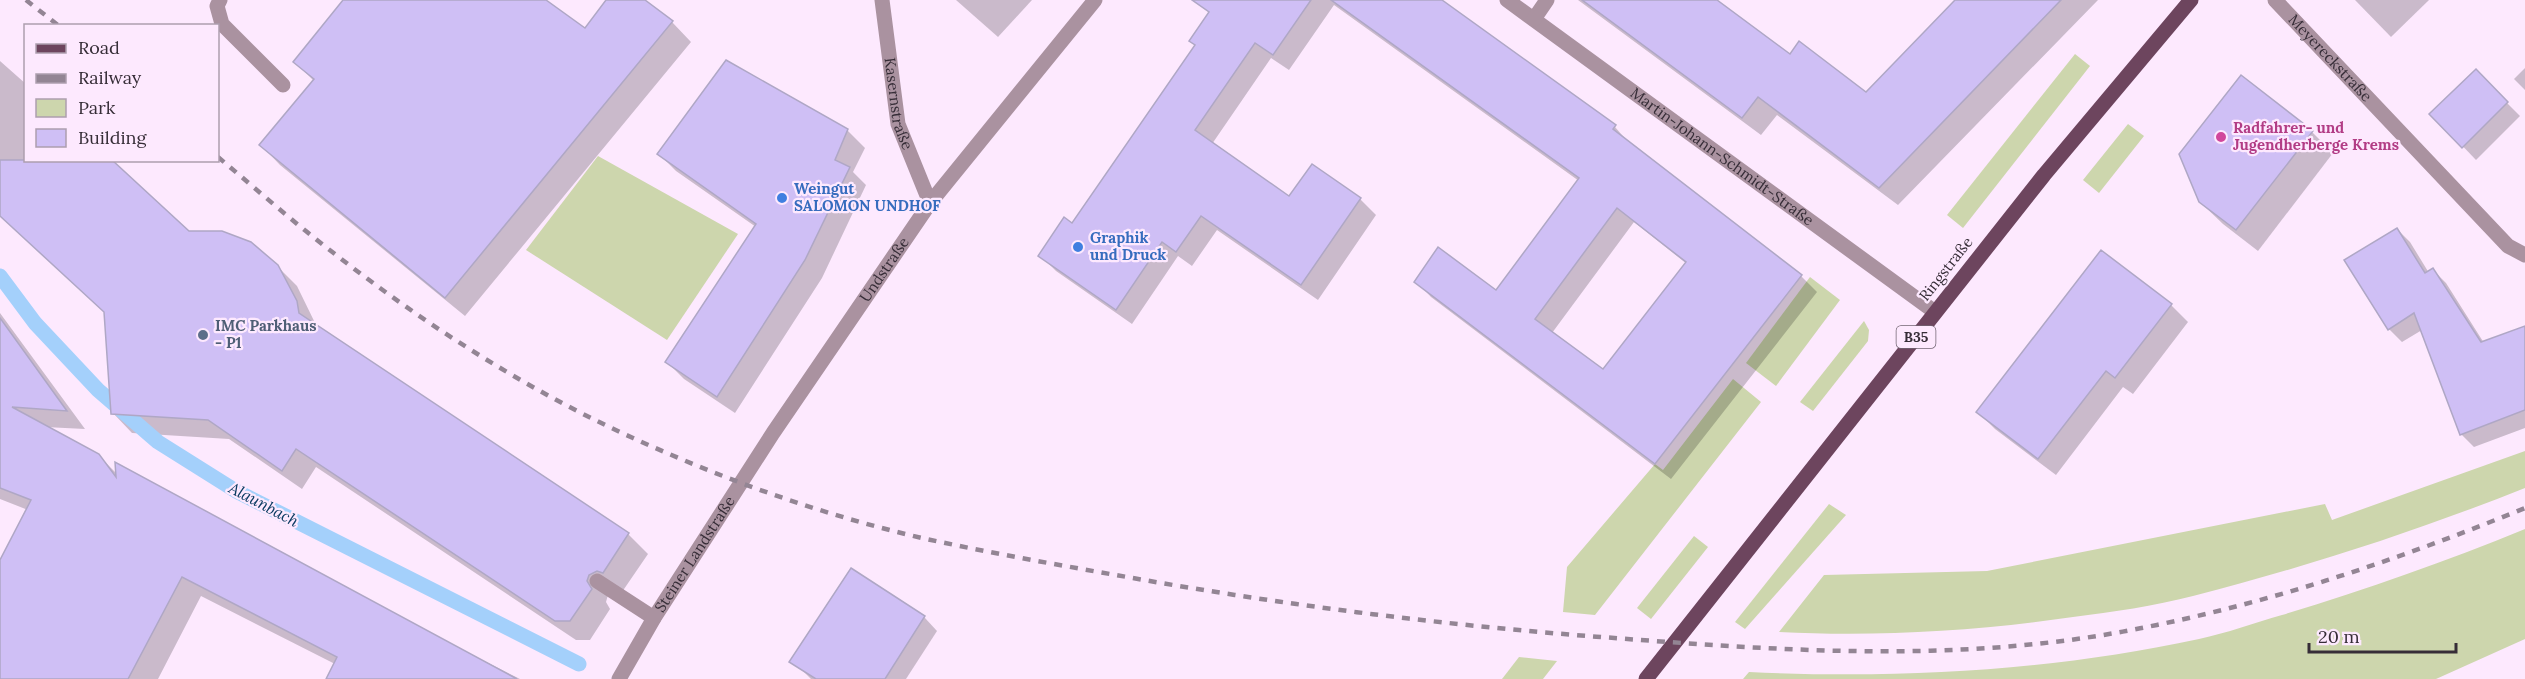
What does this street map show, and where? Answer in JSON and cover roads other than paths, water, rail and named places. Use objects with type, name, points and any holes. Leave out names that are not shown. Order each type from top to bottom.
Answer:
[{"type":"main road","name":"Ringstraße","points":[[1646,679],[2044,175],[2191,0]]},
{"type":"street","points":[[220,0],[217,6],[222,24],[284,85]]},
{"type":"street","name":"Kasernstraße","points":[[882,0],[898,124],[930,203]]},
{"type":"street","name":"Undstraße","points":[[773,433],[930,203],[1095,0]]},
{"type":"street","name":"Martin-Johann-Schmidt-Straße","points":[[1507,0],[1935,312]]},
{"type":"street","points":[[1534,19],[1547,0]]},
{"type":"street","name":"Meyereckstraße","points":[[2275,0],[2508,246],[2525,255]]},
{"type":"street","name":"Steiner Landstraße","points":[[619,679],[654,618],[773,433]]},
{"type":"street","points":[[597,581],[654,618]]},
{"type":"waterway","name":"Alaunbach","points":[[0,276],[35,323],[98,390],[158,442],[236,491],[579,664]]},
{"type":"railway","points":[[26,0],[56,24]]},
{"type":"railway","points":[[219,158],[331,251],[439,329],[553,398],[668,453],[775,495],[848,519],[922,538],[1024,559],[1304,605],[1423,620],[1665,642],[1858,651],[1987,648],[2115,633],[2220,611],[2374,565],[2525,508]]},
{"type":"place","name":"Radfahrer- und Jugendherberge Krems","points":[[2221,137]]},
{"type":"place","name":"Weingut SALOMON UNDHOF","points":[[782,198]]},
{"type":"place","name":"Graphik und Druck","points":[[1078,247]]},
{"type":"place","name":"IMC Parkhaus - P1","points":[[203,335]]}]
